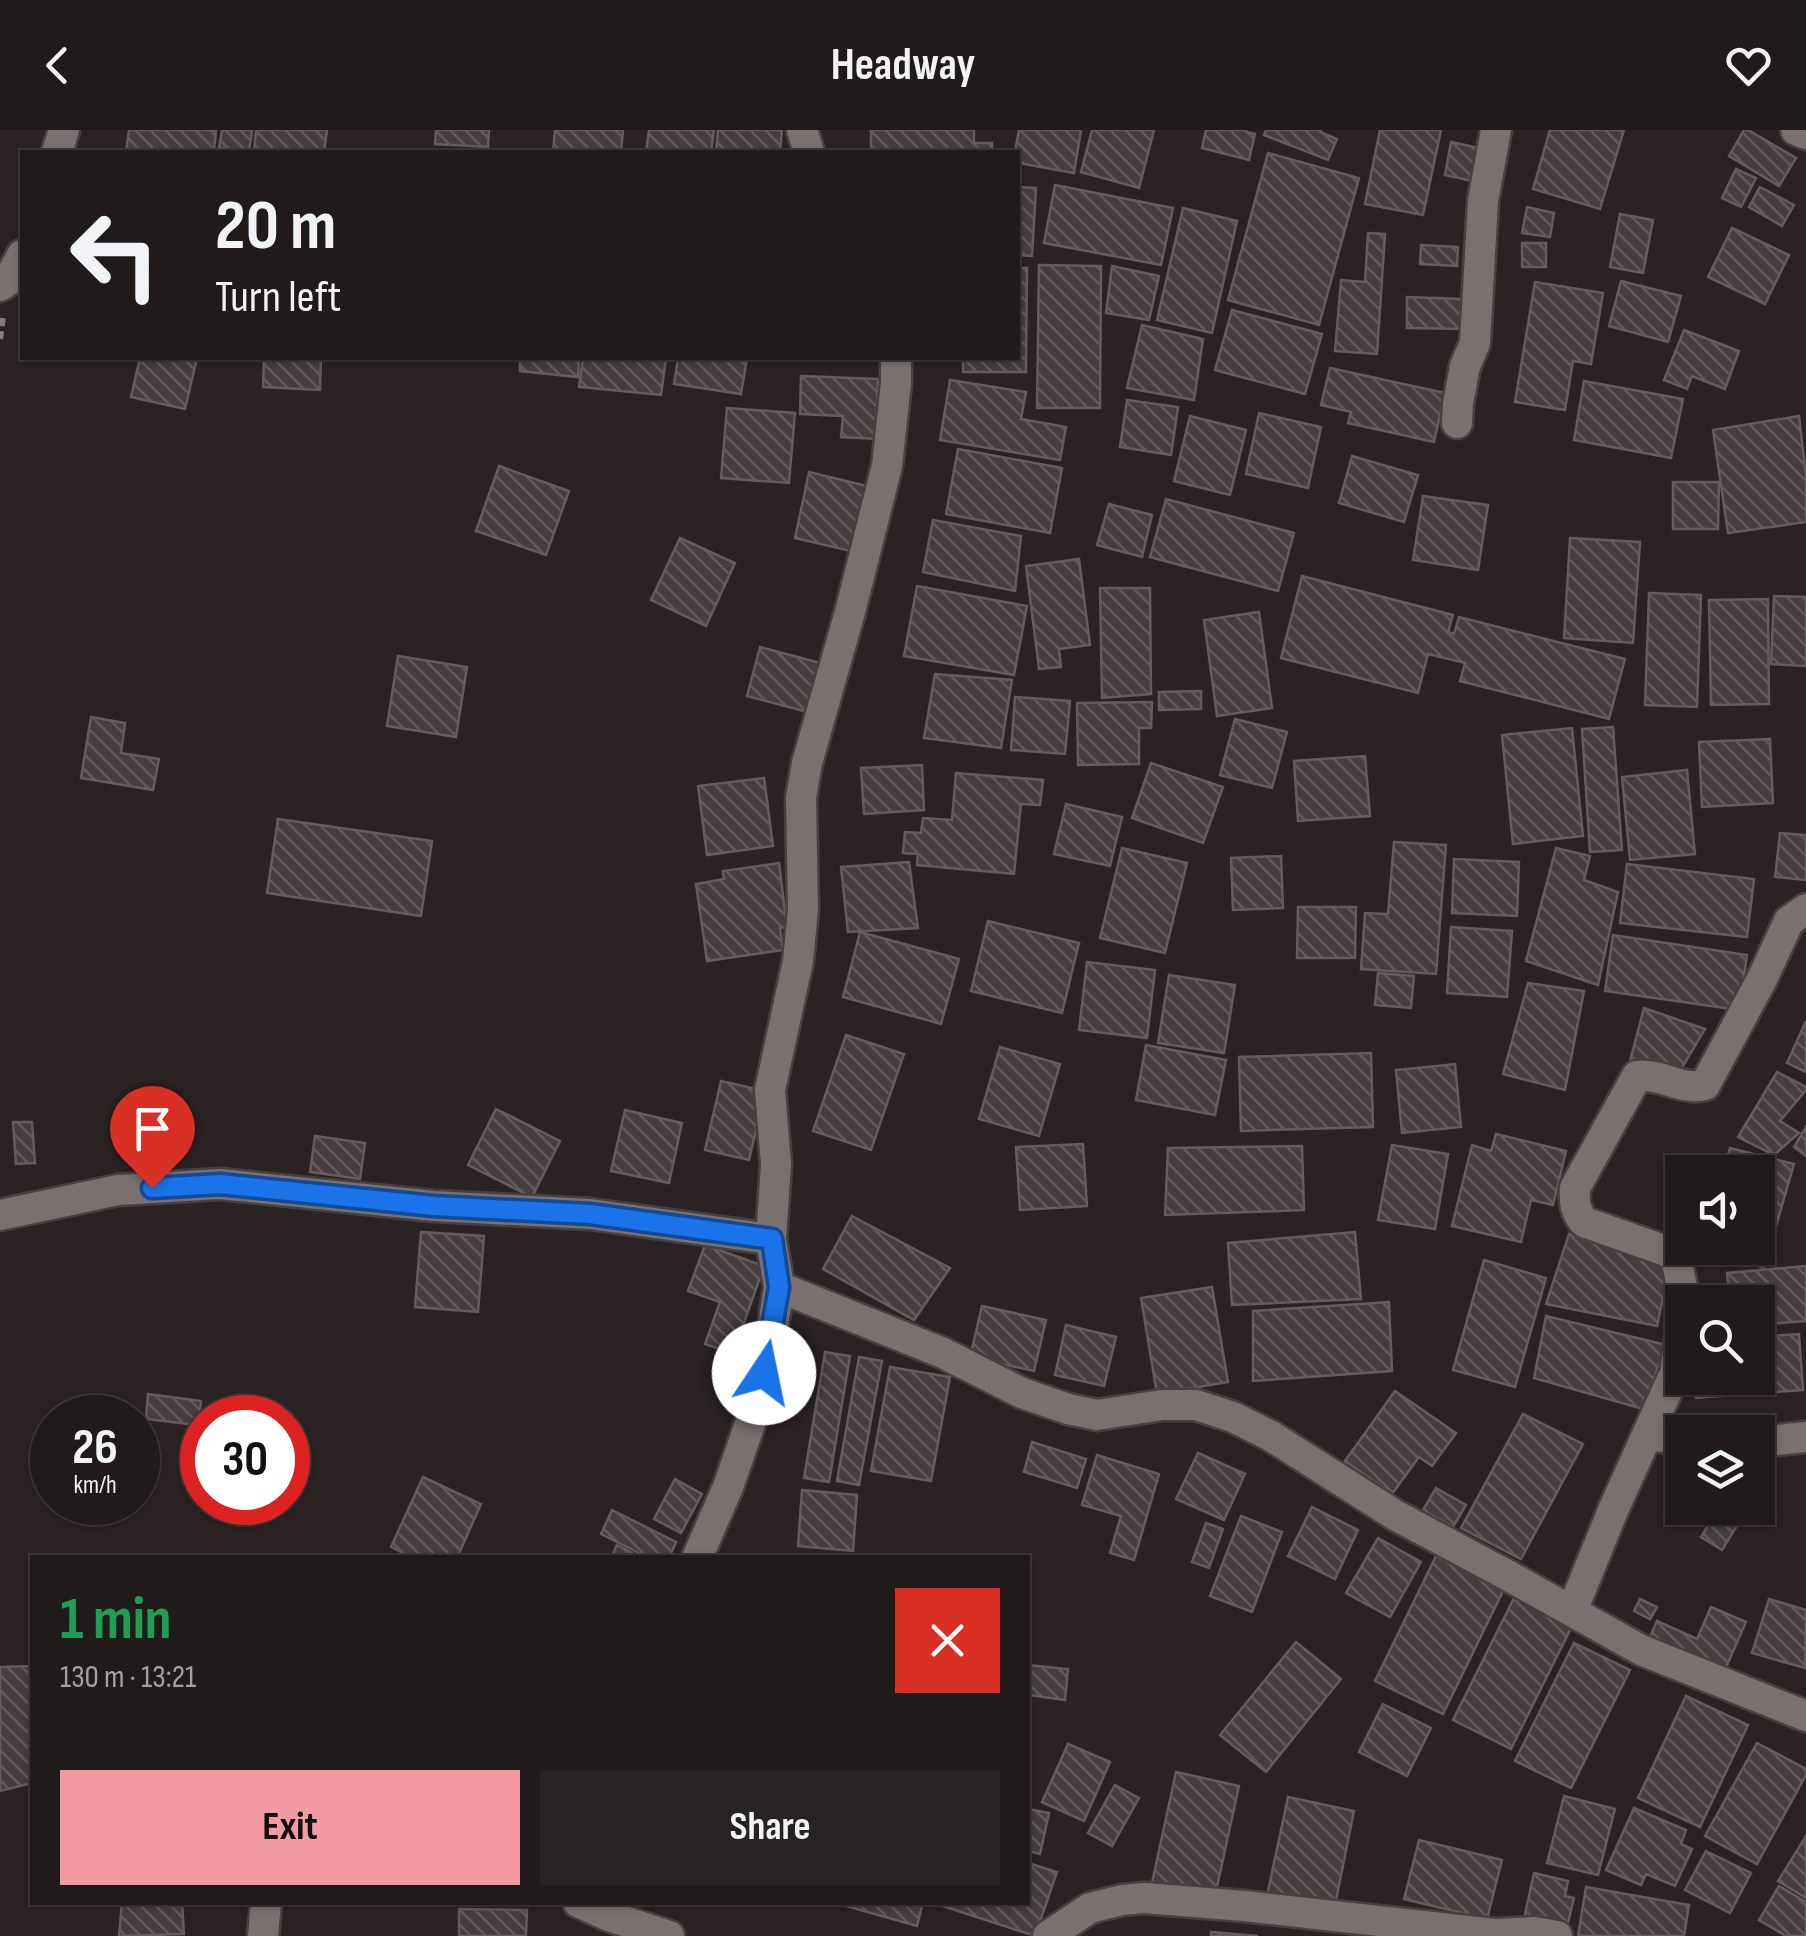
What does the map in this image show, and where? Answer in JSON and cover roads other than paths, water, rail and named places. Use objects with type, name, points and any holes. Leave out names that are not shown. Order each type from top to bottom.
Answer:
[{"type":"street","points":[[1457,424],[1465,366],[1475,343],[1483,201],[1496,130]]},
{"type":"street","points":[[1796,130],[1806,134]]},
{"type":"street","points":[[0,286],[8,282],[20,259]]},
{"type":"street","points":[[698,1555],[728,1488],[758,1401],[779,1287],[772,1239],[776,1164],[770,1090],[798,961],[802,910],[801,798],[886,466],[896,360]]},
{"type":"street","points":[[1682,1285],[1676,1257],[1669,1252],[1584,1222],[1574,1202],[1576,1188],[1637,1076],[1655,1076],[1691,1087],[1704,1085],[1790,921],[1806,909]]},
{"type":"street","points":[[0,1215],[118,1190],[220,1184],[434,1206],[590,1214],[772,1239]]},
{"type":"street","points":[[779,1287],[942,1353],[1022,1393],[1068,1409],[1097,1415],[1162,1404],[1196,1405],[1232,1417],[1270,1436],[1395,1515],[1641,1650],[1806,1716]]},
{"type":"street","points":[[1572,1611],[1666,1395]]},
{"type":"street","points":[[1648,1436],[1665,1437]]},
{"type":"street","points":[[1775,1440],[1806,1437]]},
{"type":"street","points":[[1048,1936],[1082,1924],[1090,1908],[1144,1898],[1495,1934],[1534,1932],[1556,1936]]},
{"type":"street","points":[[263,1936],[266,1905]]},
{"type":"street","points":[[581,1905],[604,1926],[669,1936]]}]
